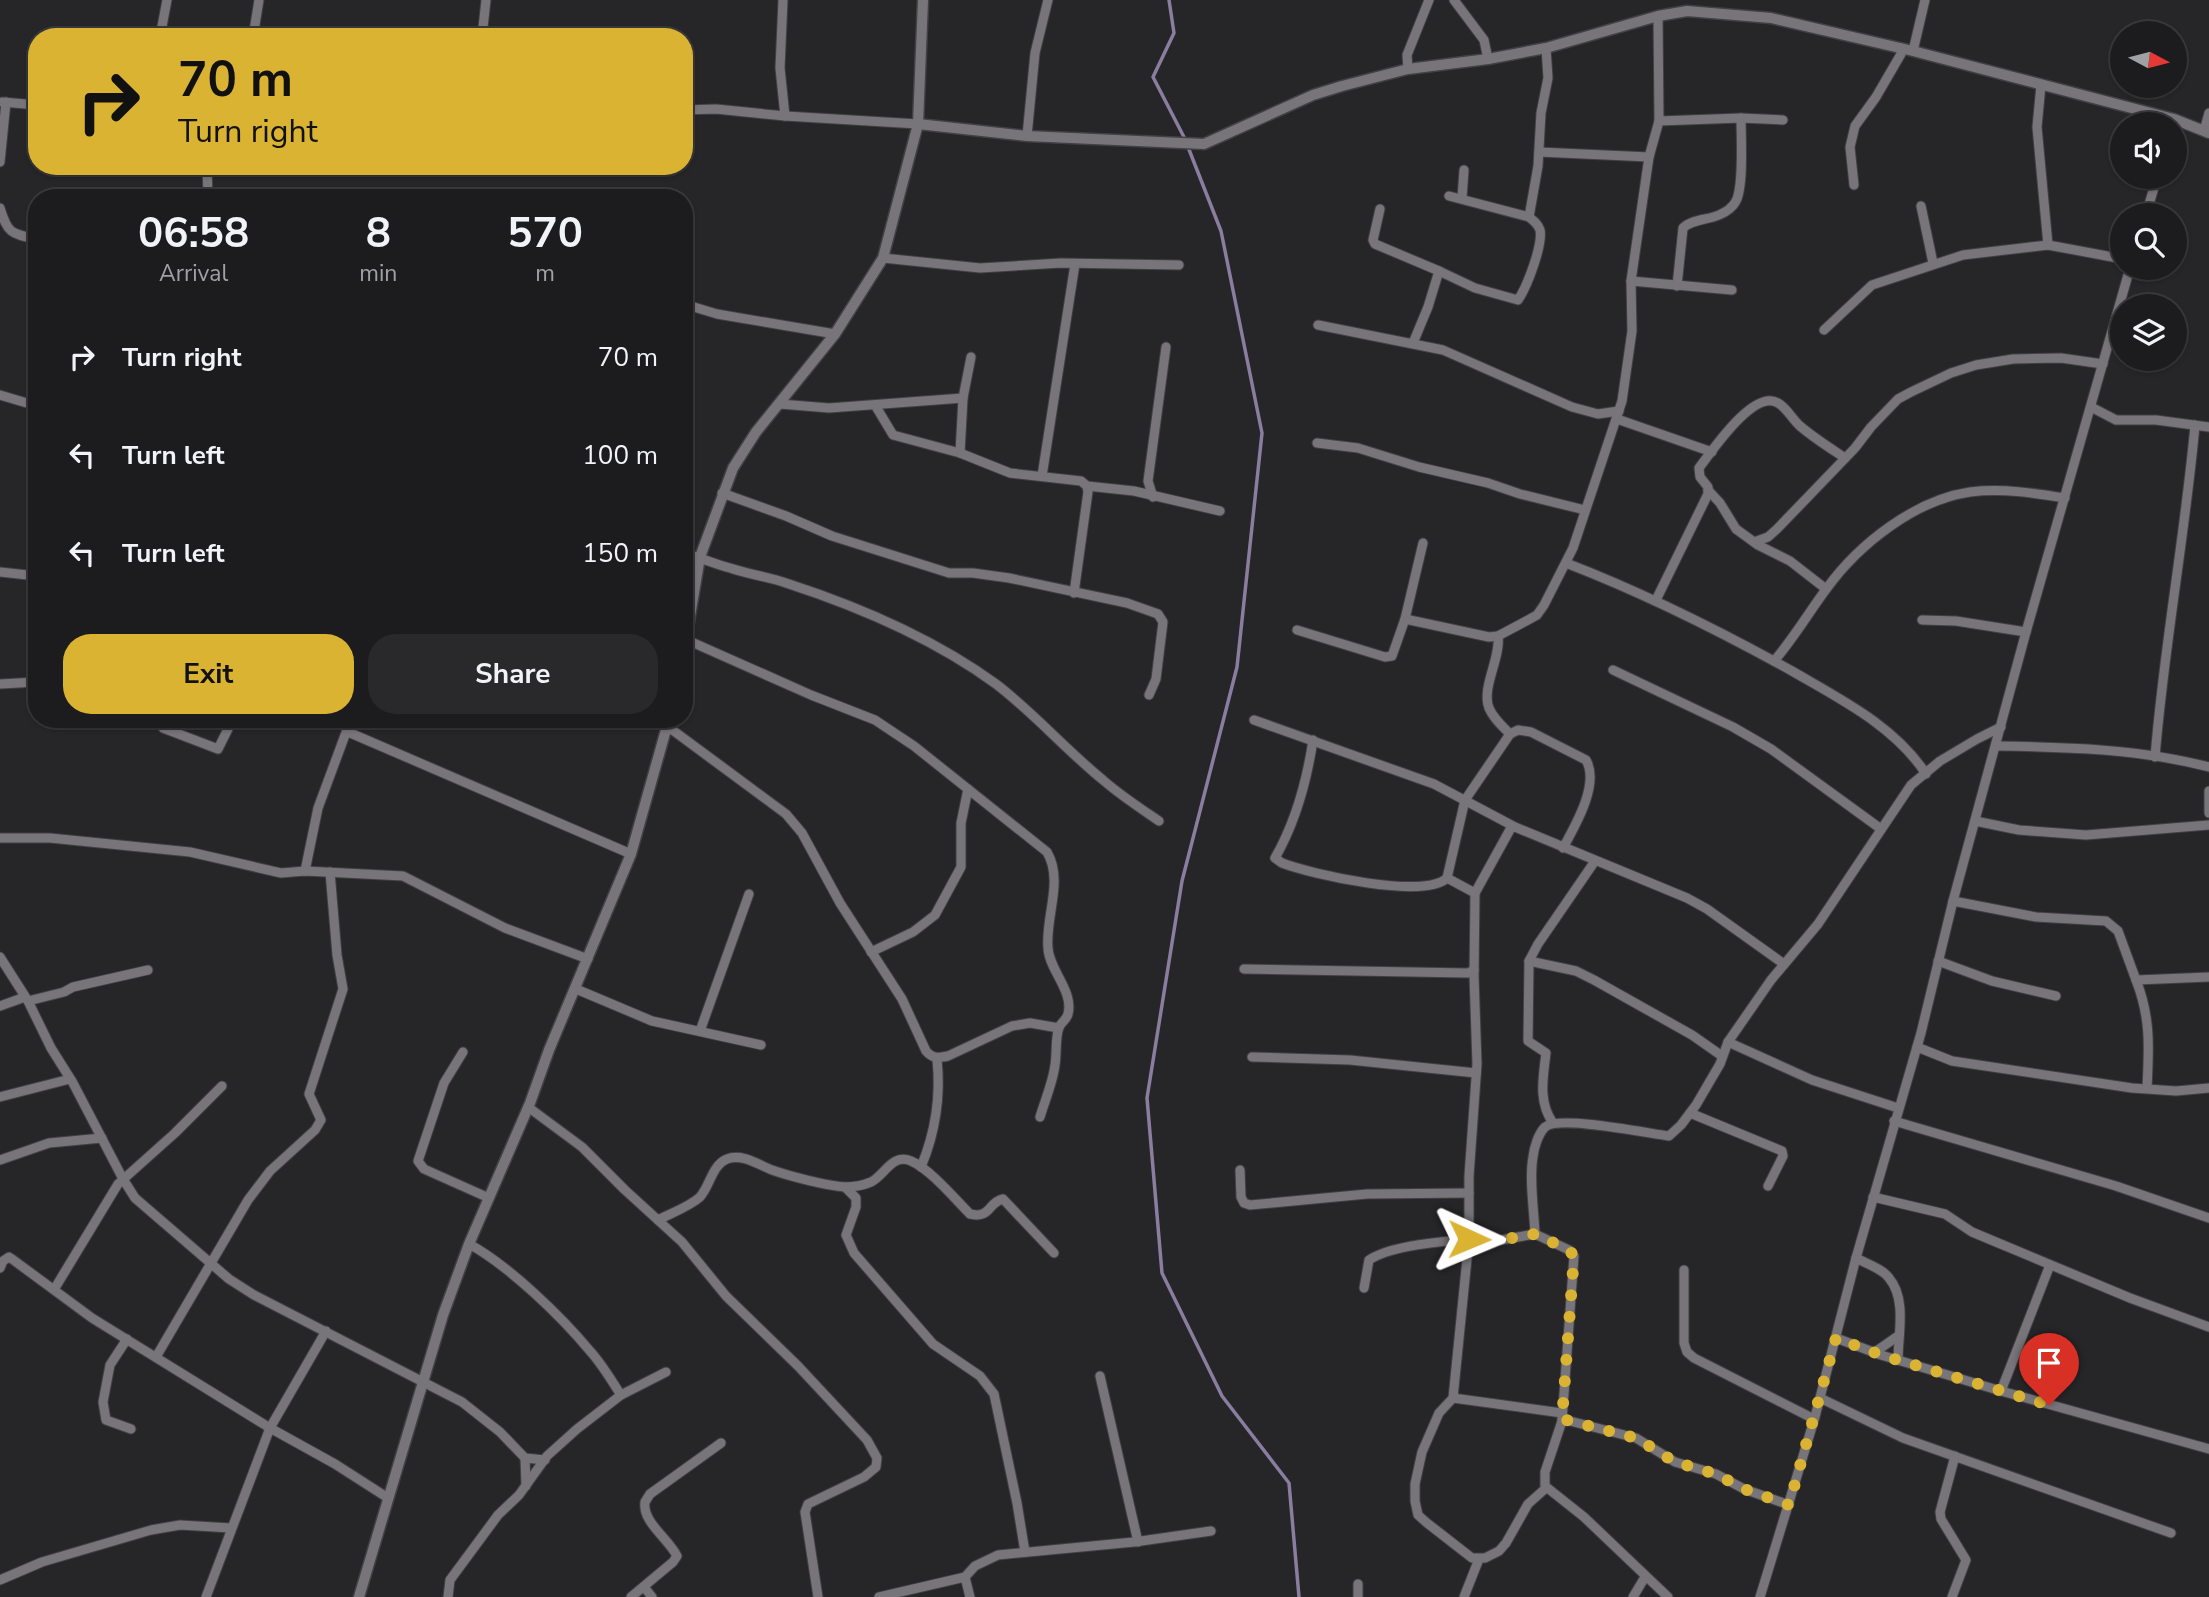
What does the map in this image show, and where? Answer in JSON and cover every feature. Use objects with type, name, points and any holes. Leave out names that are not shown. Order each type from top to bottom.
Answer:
[{"type":"street","points":[[162,28],[167,0]]},
{"type":"street","points":[[254,28],[259,0]]},
{"type":"street","points":[[482,28],[486,0]]},
{"type":"street","points":[[783,0],[780,68],[785,116]]},
{"type":"street","points":[[693,586],[700,557],[733,468],[756,432],[835,334],[883,258],[918,124],[923,0]]},
{"type":"street","points":[[1027,136],[1035,52],[1048,0]]},
{"type":"street","points":[[1408,69],[1407,55],[1429,0]]},
{"type":"street","points":[[1454,0],[1484,40],[1488,59]]},
{"type":"street","points":[[1913,51],[1925,0]]},
{"type":"street","points":[[693,110],[716,109],[918,124],[1027,136],[1204,144],[1313,95],[1408,69],[1488,59],[1546,48],[1700,6],[1771,18],[1901,48],[2138,112]]},
{"type":"street","points":[[1405,619],[1489,637],[1498,636],[1537,615],[1566,563],[1618,415],[1627,375],[1632,331],[1631,281],[1649,157],[1659,121],[1658,16]]},
{"type":"street","points":[[1529,217],[1539,152],[1541,113],[1548,78],[1546,48]]},
{"type":"street","points":[[1854,185],[1850,147],[1855,126],[1876,97],[1901,54],[1901,48]]},
{"type":"street","points":[[2041,85],[2037,127],[2048,245]]},
{"type":"street","points":[[0,162],[3,102],[28,103]]},
{"type":"street","points":[[2187,126],[2206,132],[2209,113]]},
{"type":"street","points":[[1659,121],[1741,118],[1783,120]]},
{"type":"street","points":[[1677,285],[1683,228],[1688,223],[1728,210],[1737,200],[1740,186],[1741,118]]},
{"type":"street","points":[[1539,152],[1649,157]]},
{"type":"street","points":[[1462,198],[1464,170]]},
{"type":"street","points":[[1380,209],[1373,240],[1375,244],[1475,288],[1518,300],[1529,280],[1541,236],[1538,224],[1529,217],[1449,196]]},
{"type":"street","points":[[1921,206],[1933,263]]},
{"type":"street","points":[[0,208],[6,229],[28,237]]},
{"type":"street","points":[[1824,330],[1872,285],[1933,263],[1986,251],[2048,245],[2110,257]]},
{"type":"street","points":[[883,258],[980,268],[1075,264],[1179,265]]},
{"type":"street","points":[[1042,476],[1075,264]]},
{"type":"street","points":[[1413,343],[1439,271]]},
{"type":"street","points":[[1760,1597],[1820,1398],[1856,1258],[1917,1047],[1953,901],[2026,632],[2127,280]]},
{"type":"street","points":[[1631,281],[1732,290]]},
{"type":"street","points":[[693,309],[835,334]]},
{"type":"street","points":[[1318,325],[1443,350],[1572,407],[1598,414],[1618,415],[1712,452]]},
{"type":"street","points":[[1153,497],[1148,481],[1166,347]]},
{"type":"street","points":[[960,453],[963,398],[971,357]]},
{"type":"street","points":[[1754,542],[1768,537],[1777,529],[1898,399],[1951,373],[1976,365],[2042,357],[2103,364]]},
{"type":"street","points":[[0,395],[28,403]]},
{"type":"street","points":[[780,404],[829,408],[963,398]]},
{"type":"street","points":[[1826,589],[1790,561],[1736,529],[1698,471],[1745,412],[1758,402],[1769,400],[1778,402],[1799,425],[1845,458]]},
{"type":"street","points":[[875,405],[893,435],[960,453],[997,470],[1081,481],[1087,486],[1134,491],[1220,511]]},
{"type":"street","points":[[2091,407],[2116,420],[2156,420],[2209,427]]},
{"type":"street","points":[[1598,414],[1613,429]]},
{"type":"street","points":[[2155,757],[2160,695],[2195,425]]},
{"type":"street","points":[[1317,443],[1358,449],[1585,510]]},
{"type":"street","points":[[1074,593],[1087,486]]},
{"type":"street","points":[[1656,600],[1708,490]]},
{"type":"street","points":[[1774,661],[1826,589],[1871,539],[1937,501],[1972,492],[2019,491],[2065,498]]},
{"type":"street","points":[[722,493],[832,536],[949,573],[999,576],[1127,603],[1158,614],[1163,622],[1156,679],[1149,695]]},
{"type":"street","points":[[1297,630],[1389,657],[1396,648],[1405,619],[1423,543]]},
{"type":"street","points":[[693,556],[783,582],[870,613],[892,622],[971,667],[1039,720],[1101,779],[1158,821]]},
{"type":"street","points":[[1566,563],[1656,600],[1774,661],[1858,710],[1913,754],[1926,774]]},
{"type":"street","points":[[0,572],[28,575]]},
{"type":"street","points":[[1922,620],[1986,624],[2026,632]]},
{"type":"street","points":[[1498,636],[1498,649],[1487,701],[1494,718],[1510,734]]},
{"type":"street","points":[[693,643],[875,720],[914,746],[1047,852],[1053,862],[1054,875],[1048,947],[1051,963],[1059,975],[1068,1001],[1068,1015],[1059,1028],[1055,1068],[1040,1117]]},
{"type":"street","points":[[1613,670],[1762,743],[1881,829]]},
{"type":"street","points":[[0,684],[28,682]]},
{"type":"street","points":[[1254,720],[1434,783],[1512,826],[1687,898],[1707,909],[1784,964]]},
{"type":"street","points":[[1535,1234],[1532,1160],[1536,1141],[1544,1128],[1553,1124],[1574,1122],[1669,1136],[1690,1114],[1723,1056],[1728,1042],[1784,964],[1818,924],[1911,785],[1940,761],[2001,727]]},
{"type":"street","points":[[165,728],[218,750],[229,728]]},
{"type":"street","points":[[305,871],[318,808],[349,728]]},
{"type":"street","points":[[359,1597],[443,1315],[469,1244],[631,855],[667,728]]},
{"type":"street","points":[[678,728],[786,814],[803,833],[840,903],[902,999],[926,1051],[937,1059],[939,1078],[936,1123],[920,1167]]},
{"type":"street","points":[[1313,740],[1302,790],[1283,845],[1275,858],[1294,867],[1349,880],[1392,886],[1431,887],[1442,883],[1447,878],[1465,800],[1510,734],[1518,730],[1531,733],[1586,760],[1589,765],[1591,774],[1584,806],[1563,848]]},
{"type":"street","points":[[348,732],[631,855]]},
{"type":"street","points":[[1996,746],[2054,747],[2183,760],[2209,767]]},
{"type":"street","points":[[871,952],[914,932],[935,915],[961,867],[961,823],[968,789]]},
{"type":"street","points":[[2209,791],[2209,813]]},
{"type":"street","points":[[1975,821],[2019,830],[2086,835],[2209,824]]},
{"type":"street","points":[[1476,1559],[1418,1515],[1415,1484],[1422,1452],[1438,1413],[1453,1398],[1469,1239],[1476,1073],[1472,973],[1475,893],[1512,826]]},
{"type":"street","points":[[0,838],[50,838],[190,852],[281,873],[305,871],[402,876],[505,928],[589,958]]},
{"type":"street","points":[[1553,1124],[1545,1109],[1542,1093],[1546,1053],[1528,1041],[1529,961],[1595,861]]},
{"type":"street","points":[[156,1356],[248,1200],[262,1181],[315,1130],[321,1120],[309,1094],[343,989],[337,956],[330,872]]},
{"type":"street","points":[[1447,878],[1475,893]]},
{"type":"street","points":[[700,1031],[749,894]]},
{"type":"street","points":[[1953,901],[2036,917],[2106,921],[2118,931],[2148,1020],[2147,1088]]},
{"type":"street","points":[[0,957],[27,999],[51,1048],[135,1198],[229,1279],[462,1402],[500,1432],[525,1458],[545,1460]]},
{"type":"street","points":[[1529,961],[1576,971],[1683,1030],[1723,1056]]},
{"type":"street","points":[[1938,961],[1993,981],[2056,996]]},
{"type":"street","points":[[1244,969],[1472,973]]},
{"type":"street","points":[[0,1006],[148,970]]},
{"type":"street","points":[[2136,980],[2209,976]]},
{"type":"street","points":[[576,989],[652,1021],[761,1045]]},
{"type":"street","points":[[937,1059],[1012,1026],[1030,1023],[1059,1028]]},
{"type":"street","points":[[1728,1042],[1812,1080],[1898,1108]]},
{"type":"street","points":[[1917,1047],[1952,1061],[1978,1066],[2176,1091],[2209,1088]]},
{"type":"street","points":[[463,1052],[444,1083],[418,1161],[424,1169],[489,1198]]},
{"type":"street","points":[[1252,1056],[1350,1060],[1476,1073]]},
{"type":"street","points":[[0,1097],[70,1079]]},
{"type":"street","points":[[55,1288],[114,1190],[222,1086]]},
{"type":"street","points":[[528,1107],[582,1147],[682,1242],[726,1296],[798,1366],[867,1440],[877,1458],[876,1467],[864,1477],[808,1504],[806,1520],[818,1597]]},
{"type":"street","points":[[1690,1114],[1782,1151],[1783,1156],[1768,1186]]},
{"type":"street","points":[[1895,1121],[2116,1186],[2209,1218]]},
{"type":"street","points":[[0,1160],[49,1143],[102,1138]]},
{"type":"street","points":[[658,1220],[697,1200],[721,1162],[730,1157],[845,1187],[873,1181],[892,1163],[901,1159],[909,1160],[920,1167],[970,1214],[978,1216],[986,1213],[997,1200],[1009,1202],[1055,1253]]},
{"type":"street","points":[[1240,1170],[1241,1197],[1244,1203],[1250,1205],[1367,1194],[1469,1193]]},
{"type":"street","points":[[845,1187],[856,1198],[856,1207],[846,1235],[854,1253],[933,1343],[980,1376],[994,1394],[1025,1552]]},
{"type":"street","points":[[1873,1197],[1945,1214],[1972,1232],[2209,1327]]},
{"type":"street","points":[[1364,1288],[1368,1259],[1427,1244],[1469,1239],[1500,1240],[1535,1234],[1569,1250],[1574,1256],[1562,1416],[1545,1472],[1546,1488],[1584,1517],[1668,1597]]},
{"type":"street","points":[[469,1244],[500,1264],[554,1313],[591,1351],[621,1395]]},
{"type":"street","points":[[0,1268],[3,1261],[9,1257],[55,1288],[92,1318],[388,1498]]},
{"type":"street","points":[[1856,1258],[1889,1276],[1897,1295],[1900,1327],[1898,1360]]},
{"type":"street","points":[[2001,1391],[2050,1265]]},
{"type":"street","points":[[1684,1270],[1684,1343],[1687,1352],[1814,1419]]},
{"type":"street","points":[[206,1597],[270,1428],[326,1331]]},
{"type":"street","points":[[1875,1352],[1898,1336]]},
{"type":"street","points":[[1836,1338],[2001,1391],[2209,1449]]},
{"type":"street","points":[[127,1339],[112,1359],[103,1402],[106,1420],[131,1429]]},
{"type":"street","points":[[448,1597],[450,1580],[498,1515],[565,1439],[621,1395],[666,1372]]},
{"type":"street","points":[[1100,1376],[1138,1542]]},
{"type":"street","points":[[1453,1398],[1562,1416],[1636,1438],[1675,1462],[1716,1474],[1756,1494],[1789,1505]]},
{"type":"street","points":[[1820,1398],[1903,1438],[2171,1533]]},
{"type":"street","points":[[631,1597],[677,1556],[646,1514],[645,1502],[650,1494],[721,1443]]},
{"type":"street","points":[[1952,1597],[1966,1560],[1941,1519],[1940,1512],[1955,1456]]},
{"type":"street","points":[[525,1458],[526,1486]]},
{"type":"street","points":[[1476,1559],[1499,1550],[1506,1544],[1528,1504],[1546,1488]]},
{"type":"street","points":[[0,1580],[42,1562],[151,1530],[180,1525],[231,1528]]},
{"type":"street","points":[[879,1597],[965,1577],[975,1566],[998,1555],[1138,1542],[1211,1531]]},
{"type":"street","points":[[1464,1597],[1476,1559]]},
{"type":"street","points":[[965,1577],[970,1597]]},
{"type":"street","points":[[1633,1597],[1644,1577]]},
{"type":"street","points":[[1358,1584],[1358,1597]]},
{"type":"street","points":[[644,1587],[652,1597]]},
{"type":"waterway","points":[[1169,0],[1174,33],[1153,77],[1185,139]]},
{"type":"waterway","points":[[1188,147],[1221,231],[1262,433],[1237,667],[1182,881],[1147,1098],[1162,1273],[1222,1396],[1289,1483],[1299,1597]]},
{"type":"route","points":[[1469,1239],[1500,1240],[1535,1234],[1569,1250],[1574,1256],[1562,1419],[1636,1438],[1675,1462],[1716,1474],[1767,1499],[1789,1505],[1836,1338],[1881,1355],[2049,1405]]}]
